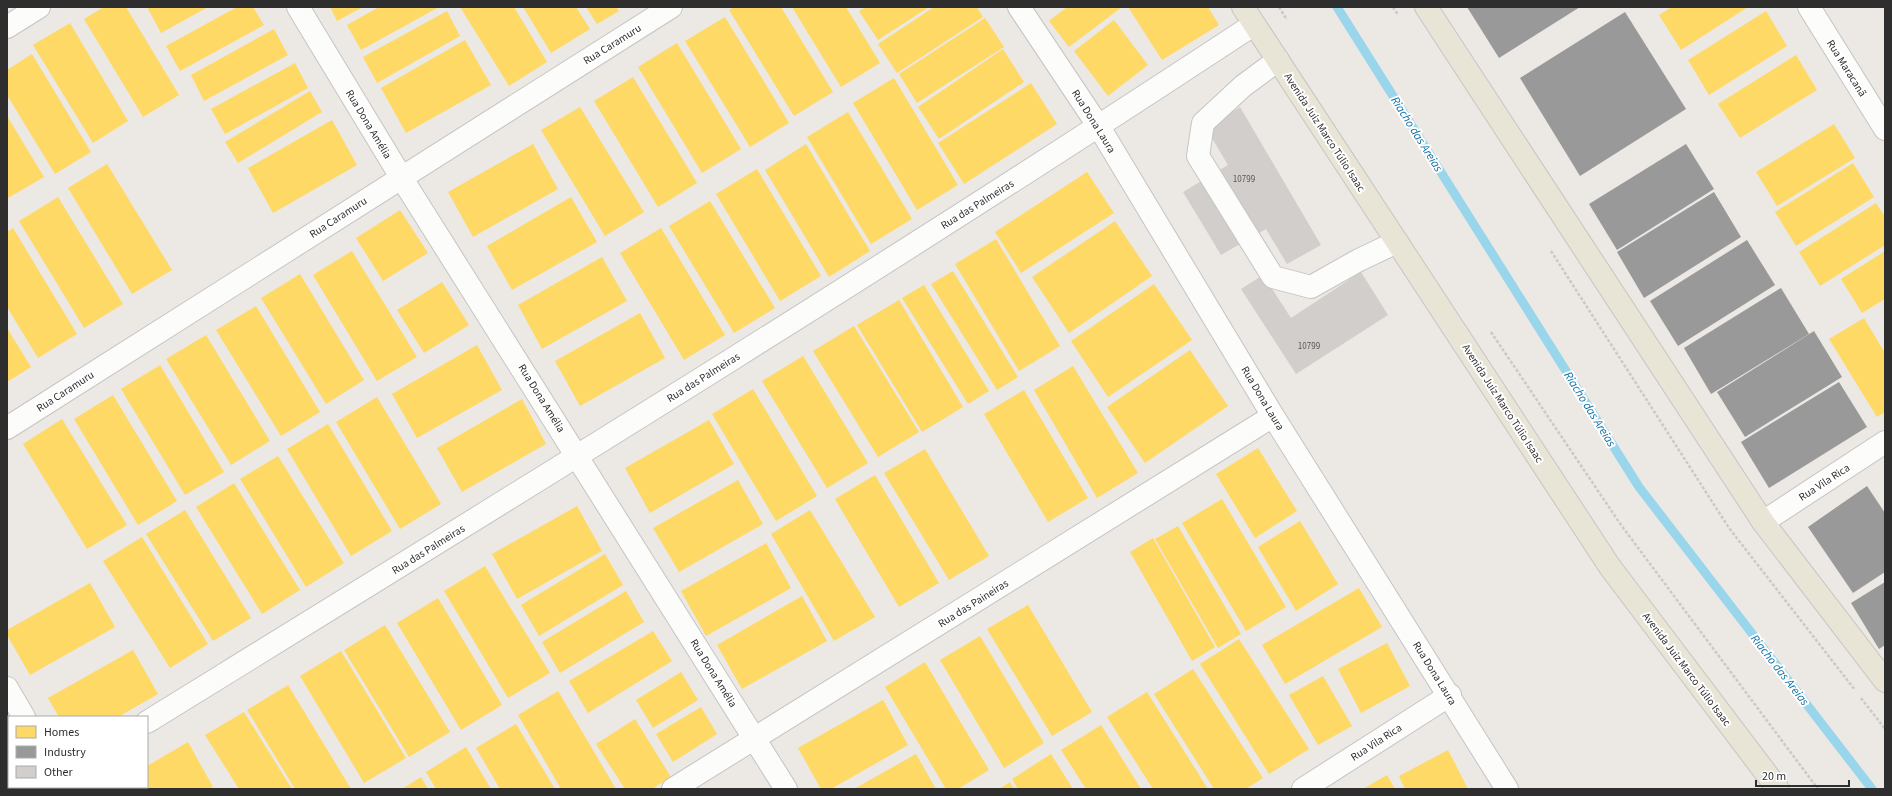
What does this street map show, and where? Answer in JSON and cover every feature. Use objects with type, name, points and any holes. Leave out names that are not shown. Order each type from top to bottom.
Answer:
[{"type":"main road","points":[[1426,7],[1763,522],[1885,681]]},
{"type":"main road","name":"Avenida Juiz Marco Túlio Isaac","points":[[1248,16],[1610,567],[1778,789]]},
{"type":"street","points":[[7,27],[39,7]]},
{"type":"street","name":"Rua Dona Amélia","points":[[298,7],[401,177],[579,456],[786,789]]},
{"type":"street","name":"Rua Caramuru","points":[[7,428],[671,7]]},
{"type":"street","name":"Rua Dona Laura","points":[[1019,7],[1099,127],[1273,416],[1450,695],[1507,789]]},
{"type":"street","name":"Rua Maracanã","points":[[1809,7],[1885,129]]},
{"type":"street","name":"Rua das Palmeiras","points":[[148,721],[579,456],[1099,127],[1248,16]]},
{"type":"street","points":[[1278,60],[1243,86],[1203,123],[1198,156],[1273,277],[1311,287],[1359,260],[1397,242]]},
{"type":"street","name":"Rua das Paineiras","points":[[673,789],[1273,416]]},
{"type":"street","name":"Rua Vila Rica","points":[[1763,522],[1885,442]]},
{"type":"street","points":[[7,688],[23,716]]},
{"type":"street","name":"Rua Vila Rica","points":[[1303,789],[1450,695]]},
{"type":"path","points":[[1279,7],[1288,23]]},
{"type":"path","points":[[1488,327],[1622,525],[1818,789]]},
{"type":"building: Homes","points":[[104,7],[126,7],[179,95],[143,117],[84,19]]},
{"type":"building: Homes","points":[[147,7],[208,7],[161,33]]},
{"type":"building: Homes","points":[[237,7],[253,7],[264,25],[180,71],[166,46]]},
{"type":"building: Homes","points":[[330,7],[363,7],[337,21]]},
{"type":"building: Homes","points":[[379,7],[439,7],[361,50],[347,25]]},
{"type":"building: Homes","points":[[460,7],[514,7],[547,62],[509,86]]},
{"type":"building: Homes","points":[[523,7],[576,7],[590,29],[551,53]]},
{"type":"building: Homes","points":[[586,7],[616,7],[619,11],[597,24]]},
{"type":"building: Homes","points":[[734,7],[781,7],[833,92],[794,116],[729,10]]},
{"type":"building: Homes","points":[[792,7],[846,7],[880,63],[841,87]]},
{"type":"building: Homes","points":[[866,7],[929,7],[878,40],[859,11]]},
{"type":"building: Homes","points":[[934,7],[977,7],[983,17],[897,73],[878,44]]},
{"type":"building: Homes","points":[[1067,7],[1122,7],[1069,47],[1049,21]]},
{"type":"building: Homes","points":[[1128,7],[1208,7],[1219,25],[1162,60]]},
{"type":"building: Homes","points":[[1672,7],[1748,7],[1681,50],[1659,15]]},
{"type":"building: Homes","points":[[447,11],[460,36],[377,83],[363,57]]},
{"type":"building: Homes","points":[[1766,11],[1787,46],[1709,95],[1688,60]]},
{"type":"building: Homes","points":[[725,17],[789,123],[750,147],[685,41]]},
{"type":"building: Homes","points":[[985,18],[1004,47],[917,103],[899,74]]},
{"type":"building: Homes","points":[[1114,20],[1148,65],[1108,96],[1074,51]]},
{"type":"building: Homes","points":[[70,23],[128,121],[93,143],[33,45]]},
{"type":"building: Homes","points":[[274,29],[288,55],[204,101],[191,75]]},
{"type":"building: Homes","points":[[465,40],[491,85],[406,133],[381,88]]},
{"type":"building: Homes","points":[[677,43],[741,149],[702,173],[638,67]]},
{"type":"building: Homes","points":[[1003,49],[1024,82],[939,139],[918,107]]},
{"type":"building: Homes","points":[[32,54],[91,152],[55,174],[7,95],[7,70]]},
{"type":"building: Homes","points":[[1796,55],[1817,90],[1740,138],[1718,104]]},
{"type":"building: Homes","points":[[295,63],[308,88],[225,134],[211,109]]},
{"type":"building: Homes","points":[[633,77],[697,183],[658,207],[594,101]]},
{"type":"building: Homes","points":[[894,78],[958,185],[917,210],[853,103]]},
{"type":"building: Homes","points":[[1031,83],[1057,124],[964,184],[938,143]]},
{"type":"building: Homes","points":[[310,91],[322,112],[238,163],[225,142]]},
{"type":"building: Homes","points":[[580,107],[644,212],[605,236],[541,130]]},
{"type":"building: Homes","points":[[848,112],[912,219],[871,244],[807,137]]},
{"type":"building: Homes","points":[[7,116],[44,177],[8,198],[7,196]]},
{"type":"building: Homes","points":[[332,120],[357,165],[273,213],[248,168]]},
{"type":"building: Homes","points":[[1834,124],[1855,158],[1777,206],[1756,172]]},
{"type":"building: Homes","points":[[533,144],[558,189],[473,237],[448,192]]},
{"type":"building: Homes","points":[[806,144],[870,251],[829,277],[765,170]]},
{"type":"building: Homes","points":[[1853,163],[1874,197],[1796,246],[1775,212]]},
{"type":"building: Homes","points":[[107,164],[172,270],[132,294],[68,188]]},
{"type":"building: Homes","points":[[757,169],[821,276],[780,301],[716,194]]},
{"type":"building: Homes","points":[[1087,172],[1114,213],[1021,273],[995,232]]},
{"type":"building: Homes","points":[[58,197],[123,304],[84,328],[19,221]]},
{"type":"building: Homes","points":[[571,197],[597,242],[512,290],[487,246]]},
{"type":"building: Homes","points":[[710,201],[775,308],[734,333],[669,226]]},
{"type":"building: Homes","points":[[1876,203],[1885,217],[1885,245],[1820,286],[1799,252]]},
{"type":"building: Homes","points":[[400,210],[428,253],[383,281],[356,238]]},
{"type":"building: Homes","points":[[1115,221],[1152,276],[1069,333],[1032,277]]},
{"type":"building: Homes","points":[[13,228],[77,334],[38,358],[7,307],[7,232]]},
{"type":"building: Homes","points":[[661,228],[725,335],[684,360],[620,253]]},
{"type":"building: Homes","points":[[996,239],[1060,346],[1019,371],[955,264]]},
{"type":"building: Homes","points":[[352,251],[417,357],[377,381],[313,275]]},
{"type":"building: Homes","points":[[1885,251],[1885,299],[1862,313],[1841,279]]},
{"type":"building: Homes","points":[[602,257],[627,301],[542,349],[518,305]]},
{"type":"building: Homes","points":[[953,271],[1018,377],[997,390],[931,284]]},
{"type":"building: Homes","points":[[300,274],[364,380],[326,404],[261,298]]},
{"type":"building: Homes","points":[[442,282],[469,325],[424,353],[397,310]]},
{"type":"building: Homes","points":[[1154,284],[1192,340],[1108,397],[1071,341]]},
{"type":"building: Homes","points":[[924,285],[989,391],[968,404],[902,298]]},
{"type":"building: Homes","points":[[899,300],[963,407],[922,432],[857,325]]},
{"type":"building: Homes","points":[[256,306],[320,412],[281,436],[216,330]]},
{"type":"building: Homes","points":[[640,313],[665,358],[580,406],[555,361]]},
{"type":"building: Homes","points":[[1864,318],[1885,353],[1885,412],[1877,417],[1829,339]]},
{"type":"building: Homes","points":[[854,326],[919,432],[878,457],[813,351]]},
{"type":"building: Homes","points":[[7,328],[31,367],[7,382]]},
{"type":"building: Homes","points":[[206,335],[270,441],[231,465],[166,359]]},
{"type":"building: Homes","points":[[477,345],[502,390],[417,438],[392,394]]},
{"type":"building: Homes","points":[[1190,350],[1228,406],[1145,463],[1107,407]]},
{"type":"building: Homes","points":[[803,356],[868,463],[827,488],[762,381]]},
{"type":"building: Homes","points":[[160,365],[224,472],[185,495],[121,389]]},
{"type":"building: Homes","points":[[1073,366],[1138,473],[1097,498],[1034,390]]},
{"type":"building: Homes","points":[[753,389],[817,496],[776,521],[712,414]]},
{"type":"building: Homes","points":[[1024,390],[1088,498],[1048,522],[984,414]]},
{"type":"building: Homes","points":[[113,395],[177,501],[138,525],[74,419]]},
{"type":"building: Homes","points":[[377,397],[441,504],[400,529],[336,422]]},
{"type":"building: Homes","points":[[522,399],[546,444],[462,492],[437,448]]},
{"type":"building: Homes","points":[[62,419],[127,525],[87,549],[23,444]]},
{"type":"building: Homes","points":[[709,420],[734,464],[650,513],[625,468]]},
{"type":"building: Homes","points":[[328,424],[392,531],[351,556],[287,449]]},
{"type":"building: Homes","points":[[1258,448],[1297,511],[1255,538],[1216,474]]},
{"type":"building: Homes","points":[[925,449],[989,556],[949,580],[884,473]]},
{"type":"building: Homes","points":[[278,456],[344,563],[306,587],[240,479]]},
{"type":"building: Homes","points":[[875,475],[939,583],[899,607],[835,499]]},
{"type":"building: Homes","points":[[738,480],[763,524],[679,572],[653,528]]},
{"type":"building: Homes","points":[[234,483],[300,590],[262,614],[196,507]]},
{"type":"building: Homes","points":[[1222,499],[1286,607],[1246,631],[1182,523]]},
{"type":"building: Homes","points":[[577,506],[602,551],[517,599],[492,554]]},
{"type":"building: Homes","points":[[185,510],[251,618],[213,641],[146,534]]},
{"type":"building: Homes","points":[[810,510],[875,617],[834,641],[771,534]]},
{"type":"building: Homes","points":[[1300,521],[1338,584],[1296,611],[1258,547]]},
{"type":"building: Homes","points":[[1178,526],[1241,634],[1218,648],[1155,539]]},
{"type":"building: Homes","points":[[142,537],[208,644],[170,668],[103,561]]},
{"type":"building: Homes","points":[[1153,538],[1215,647],[1192,661],[1130,552]]},
{"type":"building: Homes","points":[[766,543],[791,588],[706,636],[681,591]]},
{"type":"building: Homes","points":[[605,554],[623,585],[539,636],[521,605]]},
{"type":"building: Homes","points":[[485,566],[550,673],[508,698],[444,591]]},
{"type":"building: Homes","points":[[90,583],[115,627],[30,675],[7,635],[7,630]]},
{"type":"building: Homes","points":[[1359,588],[1382,627],[1285,684],[1262,645]]},
{"type":"building: Homes","points":[[626,591],[644,622],[560,673],[542,642]]},
{"type":"building: Homes","points":[[802,596],[827,641],[742,689],[717,645]]},
{"type":"building: Homes","points":[[438,598],[502,705],[461,730],[397,623]]},
{"type":"building: Homes","points":[[1028,605],[1092,712],[1052,736],[987,629]]},
{"type":"building: Homes","points":[[385,625],[450,732],[409,757],[344,650]]},
{"type":"building: Homes","points":[[653,631],[672,661],[588,713],[569,681]]},
{"type":"building: Homes","points":[[980,636],[1044,743],[1004,768],[940,660]]},
{"type":"building: Homes","points":[[1239,639],[1309,749],[1269,774],[1200,664]]},
{"type":"building: Homes","points":[[1387,643],[1410,686],[1361,713],[1338,669]]},
{"type":"building: Homes","points":[[133,650],[158,694],[120,716],[58,716],[48,698]]},
{"type":"building: Homes","points":[[341,651],[406,758],[364,783],[300,676]]},
{"type":"building: Homes","points":[[925,662],[989,770],[958,789],[946,789],[885,687]]},
{"type":"building: Homes","points":[[1193,669],[1263,778],[1246,789],[1214,789],[1154,694]]},
{"type":"building: Homes","points":[[681,672],[698,700],[653,728],[636,700]]},
{"type":"building: Homes","points":[[1323,676],[1352,726],[1318,745],[1289,695]]},
{"type":"building: Homes","points":[[288,685],[351,789],[295,789],[247,710]]},
{"type":"building: Homes","points":[[558,691],[616,789],[561,789],[518,715]]},
{"type":"building: Homes","points":[[1147,692],[1208,789],[1153,789],[1107,717]]},
{"type":"building: Homes","points":[[883,700],[908,745],[831,789],[821,789],[798,748]]},
{"type":"building: Homes","points":[[701,707],[717,734],[673,762],[656,734]]},
{"type":"building: Homes","points":[[244,712],[292,789],[239,789],[205,735]]},
{"type":"building: Homes","points":[[635,719],[671,777],[652,789],[625,789],[596,744]]},
{"type":"building: Homes","points":[[516,724],[555,789],[500,789],[476,748]]},
{"type":"building: Homes","points":[[1101,725],[1141,789],[1086,789],[1061,750]]},
{"type":"building: Homes","points":[[7,729],[8,784],[7,785]]},
{"type":"building: Homes","points":[[188,742],[213,787],[209,789],[106,789],[148,788],[148,765]]},
{"type":"building: Homes","points":[[466,747],[491,789],[436,789],[426,772]]},
{"type":"building: Homes","points":[[1448,750],[1468,789],[1405,789],[1399,776]]},
{"type":"building: Homes","points":[[916,754],[936,789],[854,789]]},
{"type":"building: Homes","points":[[1051,754],[1073,789],[1018,789],[1012,779]]},
{"type":"building: Homes","points":[[1387,775],[1395,789],[1363,789]]},
{"type":"building: Homes","points":[[421,777],[428,789],[402,789]]},
{"type":"building: Homes","points":[[1010,782],[1014,789],[999,789]]},
{"type":"building: Industry","points":[[1467,7],[1580,7],[1499,58]]},
{"type":"building: Industry","points":[[1625,12],[1686,109],[1580,176],[1520,78]]},
{"type":"building: Industry","points":[[1686,144],[1714,189],[1617,250],[1589,204]]},
{"type":"building: Industry","points":[[1714,192],[1741,237],[1644,298],[1617,252]]},
{"type":"building: Industry","points":[[1747,240],[1775,285],[1678,346],[1650,301]]},
{"type":"building: Industry","points":[[1781,288],[1809,334],[1711,394],[1684,348]]},
{"type":"building: Industry","points":[[1814,331],[1842,377],[1745,437],[1717,392]]},
{"type":"building: Industry","points":[[1839,382],[1867,427],[1769,488],[1741,442]]},
{"type":"building: Industry","points":[[1867,486],[1885,513],[1885,572],[1853,593],[1808,527]]},
{"type":"building: Industry","points":[[1885,582],[1885,645],[1879,649],[1851,603]]},
{"type":"building: Other","points":[[1240,107],[1321,245],[1287,264],[1266,229],[1221,255],[1183,192],[1228,165],[1206,128]]},
{"type":"building: Other","points":[[1361,272],[1388,315],[1296,374],[1241,289],[1263,275],[1291,318]]},
{"type":"waterway","name":"Riacho das Areias","points":[[1337,7],[1639,487],[1872,789]]}]
